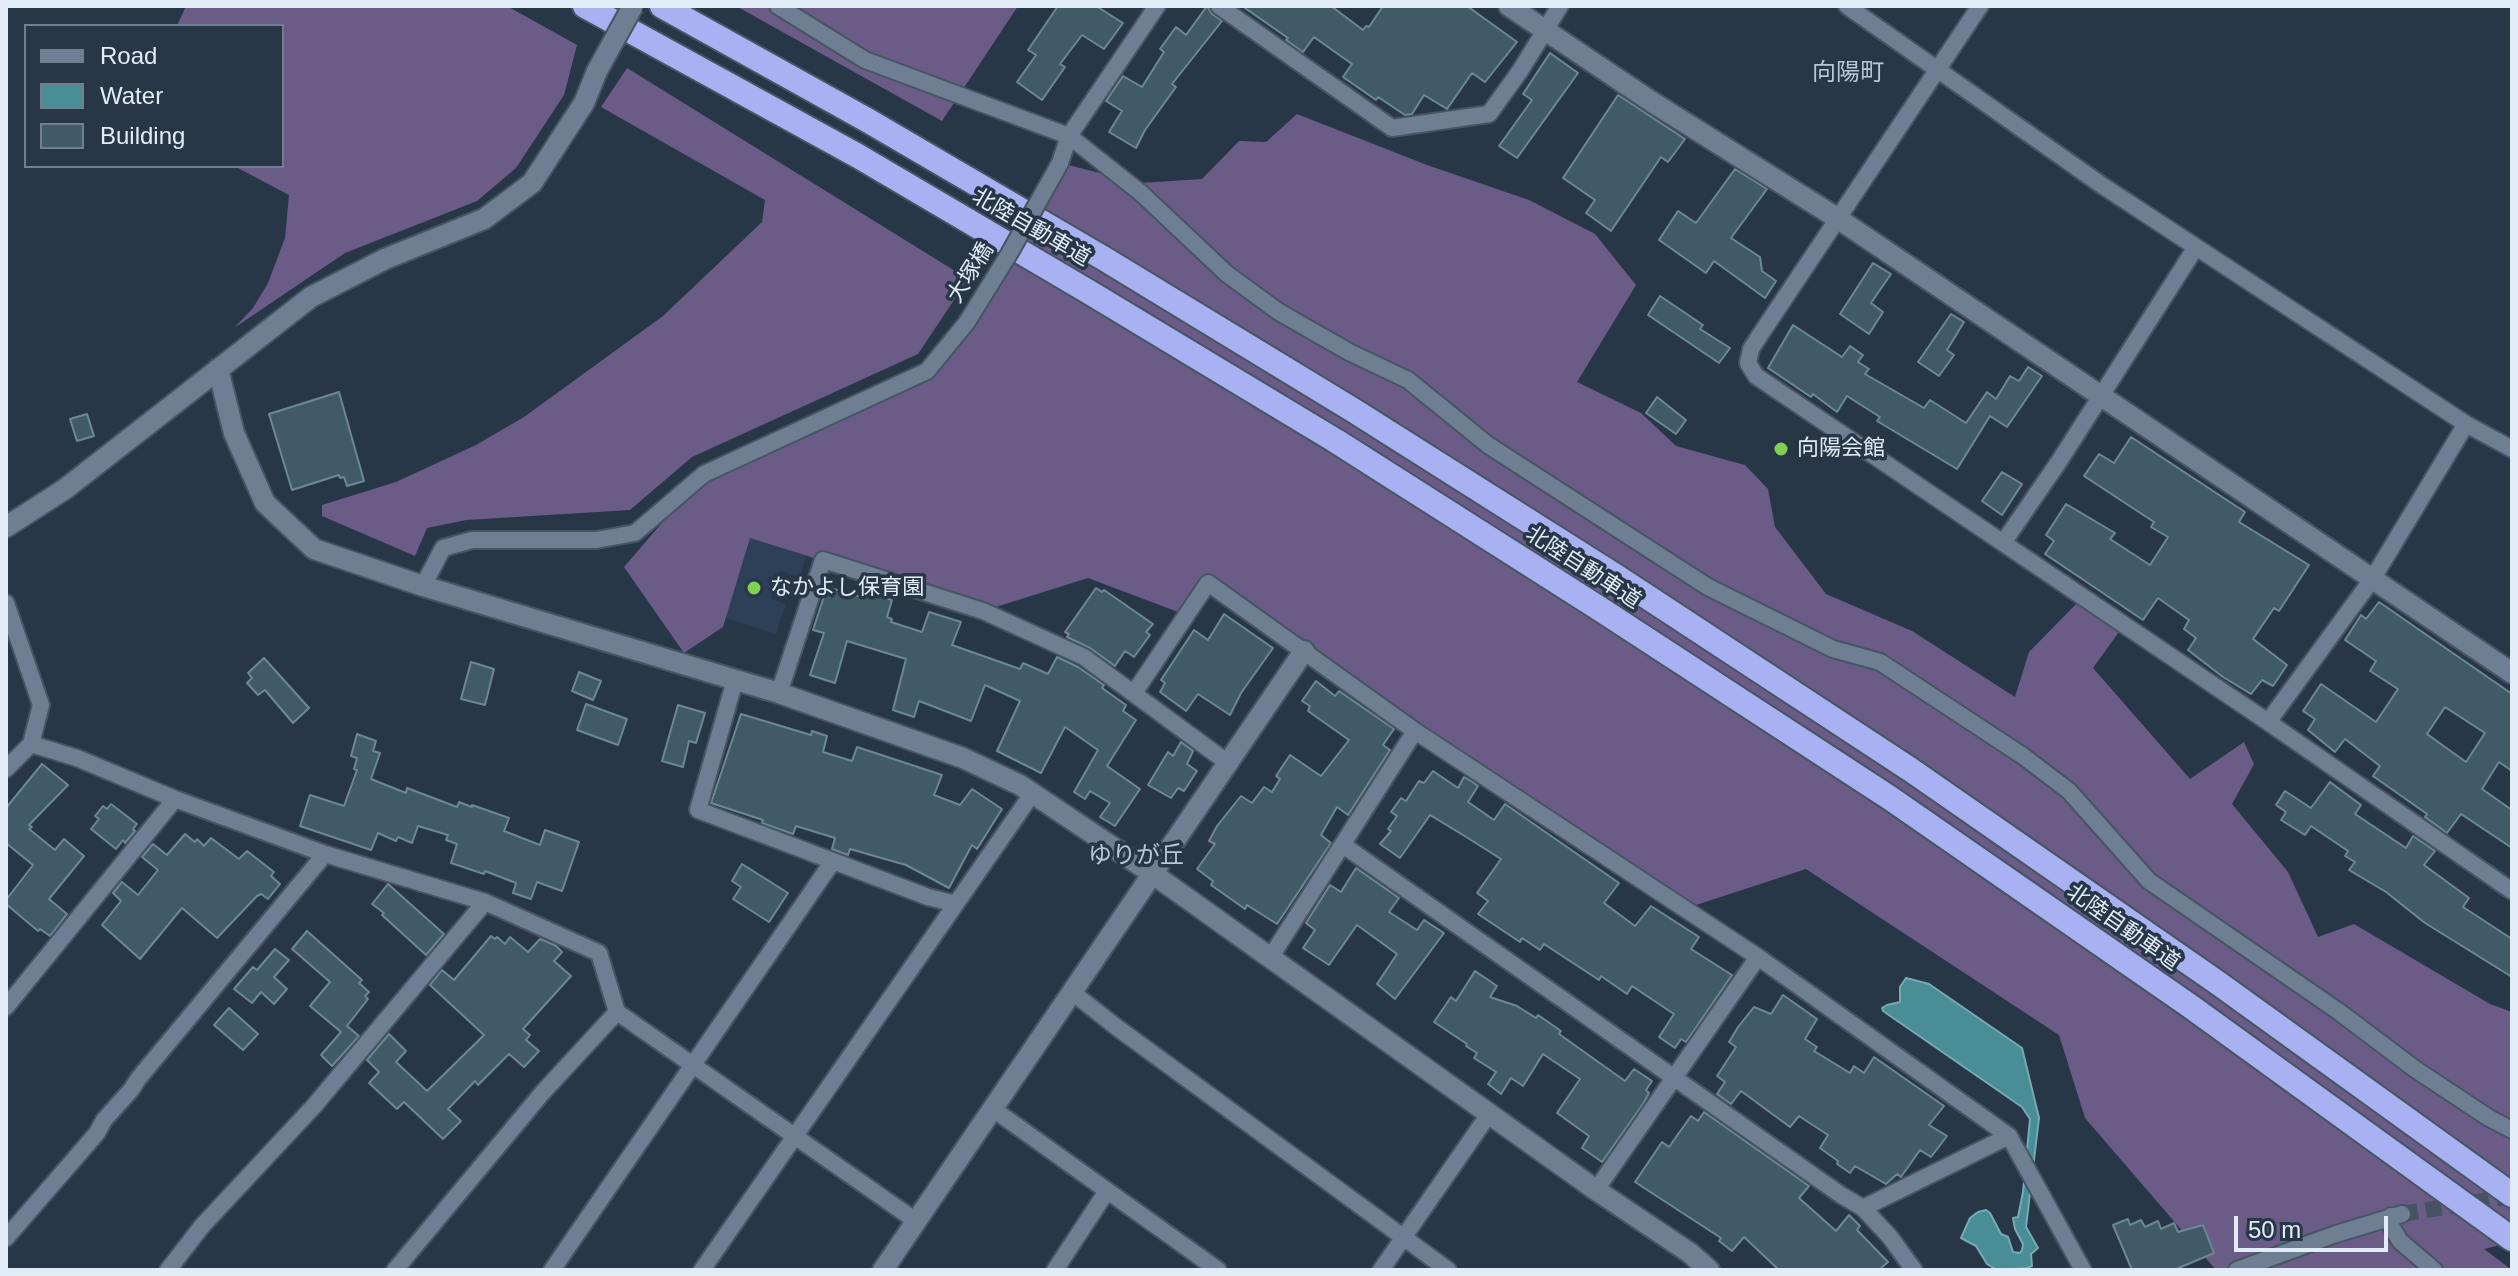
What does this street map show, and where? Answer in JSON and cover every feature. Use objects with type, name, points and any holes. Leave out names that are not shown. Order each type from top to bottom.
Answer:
[{"type":"highway","name":"北陸自動車道","points":[[585,6],[858,156],[1089,292],[1336,441],[1597,607],[1916,816],[2190,1006],[2512,1239]]},
{"type":"highway","name":"北陸自動車道","points":[[662,6],[867,120],[1090,250],[1353,410],[1617,577],[1937,788],[2218,983],[2512,1195]]},
{"type":"street","points":[[6,527],[65,489],[311,297],[385,259],[484,219],[532,183],[584,103],[597,71],[633,6]]},
{"type":"street","points":[[778,6],[865,60],[1069,136],[1141,193],[1227,274],[1279,312],[1349,352],[1408,380],[1488,445],[1708,587],[1833,649],[1880,662],[2023,756],[2069,791],[2149,881],[2338,1011],[2415,1069],[2512,1130]]},
{"type":"street","name":"大塚橋","points":[[423,586],[443,548],[472,540],[596,540],[635,533],[704,474],[927,371],[967,322],[1060,163],[1069,136],[1157,6]]},
{"type":"street","points":[[1219,6],[1392,128],[1489,114],[1560,6]]},
{"type":"street","points":[[1509,6],[1652,102],[1837,218],[2512,673]]},
{"type":"street","points":[[1847,6],[2103,186],[2466,424],[2512,449]]},
{"type":"street","points":[[1980,6],[1751,349],[1748,363],[1756,376],[2512,891]]},
{"type":"street","points":[[2003,543],[2060,460],[2196,247]]},
{"type":"street","points":[[218,369],[234,433],[265,503],[314,549],[423,586],[779,693],[963,758],[1020,785],[1153,874],[1596,1190],[1690,1253],[1709,1270]]},
{"type":"street","points":[[2268,722],[2373,578],[2466,424]]},
{"type":"street","points":[[779,693],[823,560],[983,611],[1084,657],[1228,763]]},
{"type":"street","points":[[1134,693],[1208,583],[1415,731],[1758,957],[2009,1136],[2083,1270]]},
{"type":"street","points":[[6,603],[41,705],[31,744],[6,769]]},
{"type":"street","points":[[883,1270],[1304,651]]},
{"type":"street","points":[[735,680],[698,810],[928,897],[956,904]]},
{"type":"street","points":[[1270,958],[1415,731]]},
{"type":"street","points":[[31,744],[77,758],[175,799],[325,854],[485,902],[599,953],[617,1012],[916,1221]]},
{"type":"street","points":[[702,1270],[1032,794]]},
{"type":"street","points":[[6,1007],[175,799]]},
{"type":"street","points":[[1343,845],[1863,1208],[1890,1237],[1914,1270]]},
{"type":"street","points":[[6,1238],[97,1133],[104,1120],[325,854]]},
{"type":"street","points":[[552,1270],[833,861]]},
{"type":"street","points":[[168,1270],[202,1226],[314,1106],[485,902]]},
{"type":"street","points":[[1596,1190],[1758,957]]},
{"type":"street","points":[[1072,992],[1448,1270]]},
{"type":"street","points":[[395,1270],[543,1092],[617,1012]]},
{"type":"street","points":[[993,1109],[1218,1270]]},
{"type":"street","points":[[1381,1270],[1489,1114]]},
{"type":"street","points":[[1863,1208],[2009,1136]]},
{"type":"street","points":[[1055,1270],[1107,1191]]},
{"type":"street","points":[[2237,1270],[2397,1215],[2391,1226],[2406,1247],[2434,1270]]},
{"type":"shaded area","points":[[186,6],[507,6],[577,45],[564,95],[516,168],[477,201],[345,253],[234,328],[253,308],[268,283],[285,238],[289,195],[238,168],[284,168],[284,24],[178,24]]},
{"type":"shaded area","points":[[736,6],[1018,6],[942,121]]},
{"type":"shaded area","points":[[627,68],[968,279],[918,354],[692,457],[630,510],[466,520],[427,528],[415,556],[322,516],[322,505],[396,482],[476,445],[524,417],[663,316],[762,222],[765,200],[601,107]]},
{"type":"shaded area","points":[[1297,114],[1427,165],[1529,200],[1595,234],[1636,285],[1577,382],[1641,413],[1676,446],[1745,465],[1768,489],[1775,527],[1826,594],[1912,631],[2015,697],[2029,652],[2082,598],[2124,625],[2093,668],[2190,779],[2244,742],[2254,764],[2232,804],[2288,872],[2318,937],[2354,924],[2490,1004],[2512,1012],[2512,1242],[2484,1249],[2512,1270],[2216,1270],[2085,1118],[2059,1035],[1806,869],[1684,909],[1208,583],[1186,615],[1088,578],[983,611],[750,538],[723,627],[684,653],[624,567],[704,474],[927,371],[1060,163],[1140,183],[1202,179],[1239,141],[1266,142]]},
{"type":"shaded area","name":"なかよし保育園","points":[[750,537],[806,556],[800,577],[780,571],[771,599],[786,604],[776,634],[723,617]]},
{"type":"water","points":[[1906,978],[1929,984],[2022,1048],[2039,1118],[2026,1227],[2038,1248],[2031,1254],[2032,1266],[1997,1270],[1987,1264],[1976,1246],[1961,1238],[1970,1218],[1986,1210],[2001,1234],[2008,1237],[2013,1252],[2020,1253],[2022,1250],[2023,1244],[2013,1218],[2018,1217],[2023,1192],[2030,1119],[2022,1107],[1883,1011],[1882,1008],[1887,1005],[1900,1002],[1900,987]]},
{"type":"building","points":[[1058,6],[1096,6],[1123,23],[1104,49],[1082,35],[1060,64],[1065,67],[1042,100],[1017,82],[1036,55],[1028,50]]},
{"type":"building","points":[[1207,6],[1222,21],[1172,84],[1176,87],[1136,148],[1109,132],[1122,111],[1106,101],[1123,76],[1142,87],[1164,52],[1160,49],[1176,27],[1186,35]]},
{"type":"building","points":[[1242,6],[1331,6],[1363,30],[1369,27],[1383,6],[1467,6],[1517,42],[1485,82],[1472,73],[1447,109],[1424,95],[1412,114],[1405,115],[1343,77],[1352,64],[1314,37],[1303,52]]},
{"type":"building","points":[[1550,53],[1578,73],[1517,158],[1499,146],[1532,100],[1523,94]]},
{"type":"building","points":[[1618,95],[1685,139],[1668,162],[1661,157],[1611,231],[1586,213],[1595,200],[1563,178]]},
{"type":"building","points":[[1735,169],[1767,189],[1731,238],[1760,257],[1762,271],[1776,281],[1765,298],[1714,261],[1706,273],[1659,240],[1678,211],[1696,223]]},
{"type":"building","points":[[1873,263],[1891,274],[1871,303],[1883,312],[1869,334],[1840,314]]},
{"type":"building","points":[[1660,296],[1703,325],[1700,329],[1730,348],[1719,363],[1648,315]]},
{"type":"building","points":[[1951,314],[1964,322],[1947,350],[1954,355],[1939,376],[1918,362]]},
{"type":"building","points":[[1793,325],[1842,357],[1850,346],[1863,355],[1858,362],[1869,369],[1865,374],[1924,408],[1930,400],[1966,423],[1987,392],[1996,399],[2010,376],[2019,381],[2028,367],[2042,376],[2007,427],[1990,416],[1957,469],[1877,421],[1880,417],[1847,396],[1837,412],[1768,368]]},
{"type":"building","points":[[339,392],[364,481],[347,486],[344,477],[340,478],[339,475],[292,490],[269,414]]},
{"type":"building","points":[[1657,397],[1686,420],[1676,434],[1646,413]]},
{"type":"building","points":[[87,414],[94,436],[77,441],[70,419]]},
{"type":"building","points":[[2131,437],[2245,512],[2239,522],[2309,565],[2279,611],[2274,608],[2253,639],[2287,665],[2273,686],[2262,680],[2251,694],[2223,677],[2188,650],[2196,638],[2184,629],[2189,620],[2158,598],[2143,620],[2045,554],[2054,541],[2046,535],[2066,504],[2115,533],[2110,539],[2150,565],[2168,537],[2151,527],[2154,522],[2084,476],[2099,454],[2114,463]]},
{"type":"building","points":[[2002,472],[2022,484],[2002,515],[1982,501]]},
{"type":"building","points":[[827,587],[865,598],[867,593],[892,600],[887,617],[892,619],[891,622],[922,632],[929,612],[961,622],[952,645],[1020,669],[1023,663],[1048,674],[1057,657],[1104,685],[1102,688],[1126,705],[1123,711],[1136,720],[1107,766],[1140,789],[1115,826],[1100,817],[1110,803],[1090,791],[1085,799],[1074,792],[1098,750],[1065,727],[1041,773],[997,751],[1020,701],[985,685],[971,721],[919,701],[914,717],[893,710],[906,659],[847,641],[835,683],[810,675],[824,633],[813,630]]},
{"type":"building","points":[[1096,588],[1102,592],[1104,590],[1153,624],[1146,632],[1150,635],[1134,657],[1125,651],[1115,666],[1090,648],[1067,637],[1069,634],[1065,632]]},
{"type":"building","points":[[2379,602],[2512,694],[2512,771],[2499,762],[2482,789],[2512,810],[2512,848],[2461,814],[2447,833],[2425,817],[2427,814],[2373,776],[2380,766],[2345,739],[2335,752],[2308,730],[2315,719],[2303,711],[2321,684],[2376,722],[2398,689],[2370,671],[2376,661],[2345,640],[2361,615],[2366,619]],"holes":[[[2445,707],[2485,733],[2466,762],[2427,734]]]},
{"type":"building","points":[[1224,614],[1273,648],[1241,693],[1230,715],[1198,694],[1186,711],[1160,692],[1165,683],[1161,680],[1194,630],[1208,640]]},
{"type":"building","points":[[264,658],[309,708],[293,723],[265,690],[258,695],[247,683],[252,678],[248,673]]},
{"type":"building","points":[[471,662],[494,669],[485,705],[461,699]]},
{"type":"building","points":[[579,672],[601,681],[593,700],[572,691]]},
{"type":"building","points":[[1316,681],[1335,696],[1339,691],[1394,729],[1383,745],[1390,750],[1348,815],[1337,807],[1321,835],[1331,843],[1277,924],[1247,905],[1245,909],[1211,885],[1213,881],[1197,869],[1215,844],[1209,841],[1217,826],[1241,796],[1252,803],[1264,787],[1272,792],[1280,779],[1276,776],[1290,755],[1321,776],[1349,740],[1308,711],[1310,706],[1302,701]]},
{"type":"building","points":[[586,704],[627,719],[618,745],[577,730]]},
{"type":"building","points":[[678,705],[705,713],[696,743],[689,741],[683,767],[662,761]]},
{"type":"building","points":[[741,714],[811,735],[812,731],[827,736],[823,752],[852,761],[857,747],[942,775],[934,795],[960,805],[972,789],[1002,809],[977,849],[972,845],[949,888],[906,865],[850,849],[848,855],[832,849],[835,838],[796,826],[793,834],[762,823],[763,820],[711,803]]},
{"type":"building","points":[[357,734],[376,741],[373,751],[380,753],[371,779],[406,793],[407,788],[457,807],[459,802],[509,818],[504,831],[540,845],[545,830],[579,842],[562,891],[537,882],[531,899],[513,893],[516,883],[451,863],[457,844],[446,840],[448,835],[418,826],[412,843],[398,837],[396,841],[378,833],[371,850],[300,826],[310,795],[344,806],[357,770],[354,769],[357,758],[351,756]]},
{"type":"building","points":[[1181,742],[1193,751],[1187,764],[1197,771],[1184,791],[1178,788],[1171,798],[1148,785],[1168,752],[1173,756]]},
{"type":"building","points":[[42,764],[68,785],[29,825],[32,827],[29,829],[55,850],[64,839],[84,856],[49,899],[67,914],[50,936],[40,929],[38,931],[6,904],[33,865],[6,843],[6,808]]},
{"type":"building","points":[[1433,771],[1458,788],[1464,777],[1471,781],[1478,786],[1468,802],[1494,820],[1505,804],[1619,883],[1604,903],[1635,926],[1651,906],[1699,937],[1691,949],[1732,975],[1686,1042],[1681,1039],[1675,1048],[1659,1037],[1674,1014],[1632,986],[1627,994],[1601,976],[1599,980],[1544,944],[1540,950],[1522,938],[1520,942],[1478,914],[1488,901],[1477,893],[1501,859],[1430,815],[1400,858],[1380,844],[1391,831],[1388,829],[1397,816],[1391,812],[1401,798],[1406,801],[1419,781],[1424,783]]},
{"type":"building","points":[[2330,782],[2361,805],[2355,814],[2406,848],[2413,836],[2435,851],[2424,865],[2469,898],[2463,907],[2512,939],[2512,977],[2425,923],[2386,892],[2349,870],[2355,862],[2345,856],[2348,851],[2311,826],[2305,835],[2281,820],[2286,812],[2276,805],[2285,791],[2311,808]]},
{"type":"building","points":[[111,804],[137,824],[125,843],[123,840],[116,849],[91,829],[99,819],[95,816],[103,806],[107,809]]},
{"type":"building","points":[[185,834],[204,846],[211,838],[239,859],[247,851],[274,872],[271,876],[280,884],[268,899],[261,894],[257,896],[217,938],[182,908],[140,959],[102,925],[121,901],[113,893],[122,882],[138,895],[158,870],[142,857],[153,844],[167,855]]},
{"type":"building","points":[[742,864],[788,893],[769,922],[733,899],[741,887],[732,881]]},
{"type":"building","points":[[1356,868],[1399,898],[1389,912],[1417,930],[1424,920],[1444,933],[1395,999],[1377,984],[1397,954],[1357,925],[1329,965],[1303,948],[1315,930],[1306,923],[1330,885],[1341,892]]},
{"type":"building","points":[[388,884],[444,934],[426,955],[372,904]]},
{"type":"building","points":[[307,931],[362,980],[359,983],[369,992],[365,996],[368,999],[347,1026],[359,1036],[332,1066],[321,1055],[341,1032],[310,1006],[330,982],[292,949]]},
{"type":"building","points":[[491,936],[505,944],[510,937],[528,952],[540,939],[555,945],[562,952],[554,961],[571,976],[523,1029],[530,1035],[526,1040],[539,1051],[524,1067],[509,1054],[478,1085],[475,1081],[448,1109],[461,1121],[443,1139],[404,1102],[397,1109],[369,1083],[379,1072],[367,1060],[389,1034],[406,1051],[396,1062],[427,1091],[484,1035],[430,985],[442,970],[454,980]]},
{"type":"building","points":[[275,949],[289,960],[274,977],[287,989],[274,1004],[261,992],[252,1003],[234,989],[253,967],[257,970]]},
{"type":"building","points":[[1475,971],[1497,986],[1490,997],[1517,1006],[1536,1018],[1538,1015],[1561,1031],[1559,1034],[1625,1081],[1634,1069],[1652,1081],[1643,1104],[1602,1162],[1582,1148],[1589,1136],[1557,1113],[1580,1079],[1543,1054],[1523,1086],[1511,1078],[1501,1094],[1488,1084],[1496,1072],[1474,1058],[1477,1053],[1467,1044],[1434,1022],[1451,997],[1456,1001]]},
{"type":"building","points":[[1783,995],[1817,1019],[1805,1039],[1817,1047],[1814,1051],[1850,1073],[1854,1066],[1864,1073],[1874,1057],[1944,1106],[1929,1125],[1947,1136],[1931,1157],[1920,1150],[1901,1177],[1897,1174],[1886,1184],[1855,1166],[1850,1173],[1837,1164],[1838,1161],[1820,1148],[1828,1135],[1799,1116],[1790,1127],[1741,1091],[1731,1104],[1717,1094],[1725,1082],[1717,1076],[1736,1047],[1729,1042],[1738,1027],[1754,1007],[1771,1014]]},
{"type":"building","points":[[229,1008],[258,1034],[243,1050],[214,1025]]},
{"type":"building","points":[[1704,1112],[1809,1186],[1799,1198],[1836,1231],[1849,1215],[1860,1226],[1857,1230],[1888,1262],[1879,1270],[1779,1270],[1744,1237],[1732,1251],[1719,1241],[1721,1238],[1635,1182],[1662,1142],[1669,1147],[1691,1116],[1698,1121]]},
{"type":"building","points":[[2128,1219],[2130,1225],[2141,1220],[2145,1227],[2158,1221],[2161,1229],[2174,1223],[2178,1232],[2203,1225],[2214,1253],[2174,1270],[2132,1270],[2113,1225]]},
{"type":"tunnel","points":[[2402,1214],[2512,1196]]},
{"type":"place","name":"向陽会館","points":[[1781,449]]},
{"type":"place","name":"なかよし保育園","points":[[754,588]]},
{"type":"district","name":"向陽町","points":[[1848,73]]},
{"type":"district","name":"ゆりが丘","points":[[1136,856]]}]
